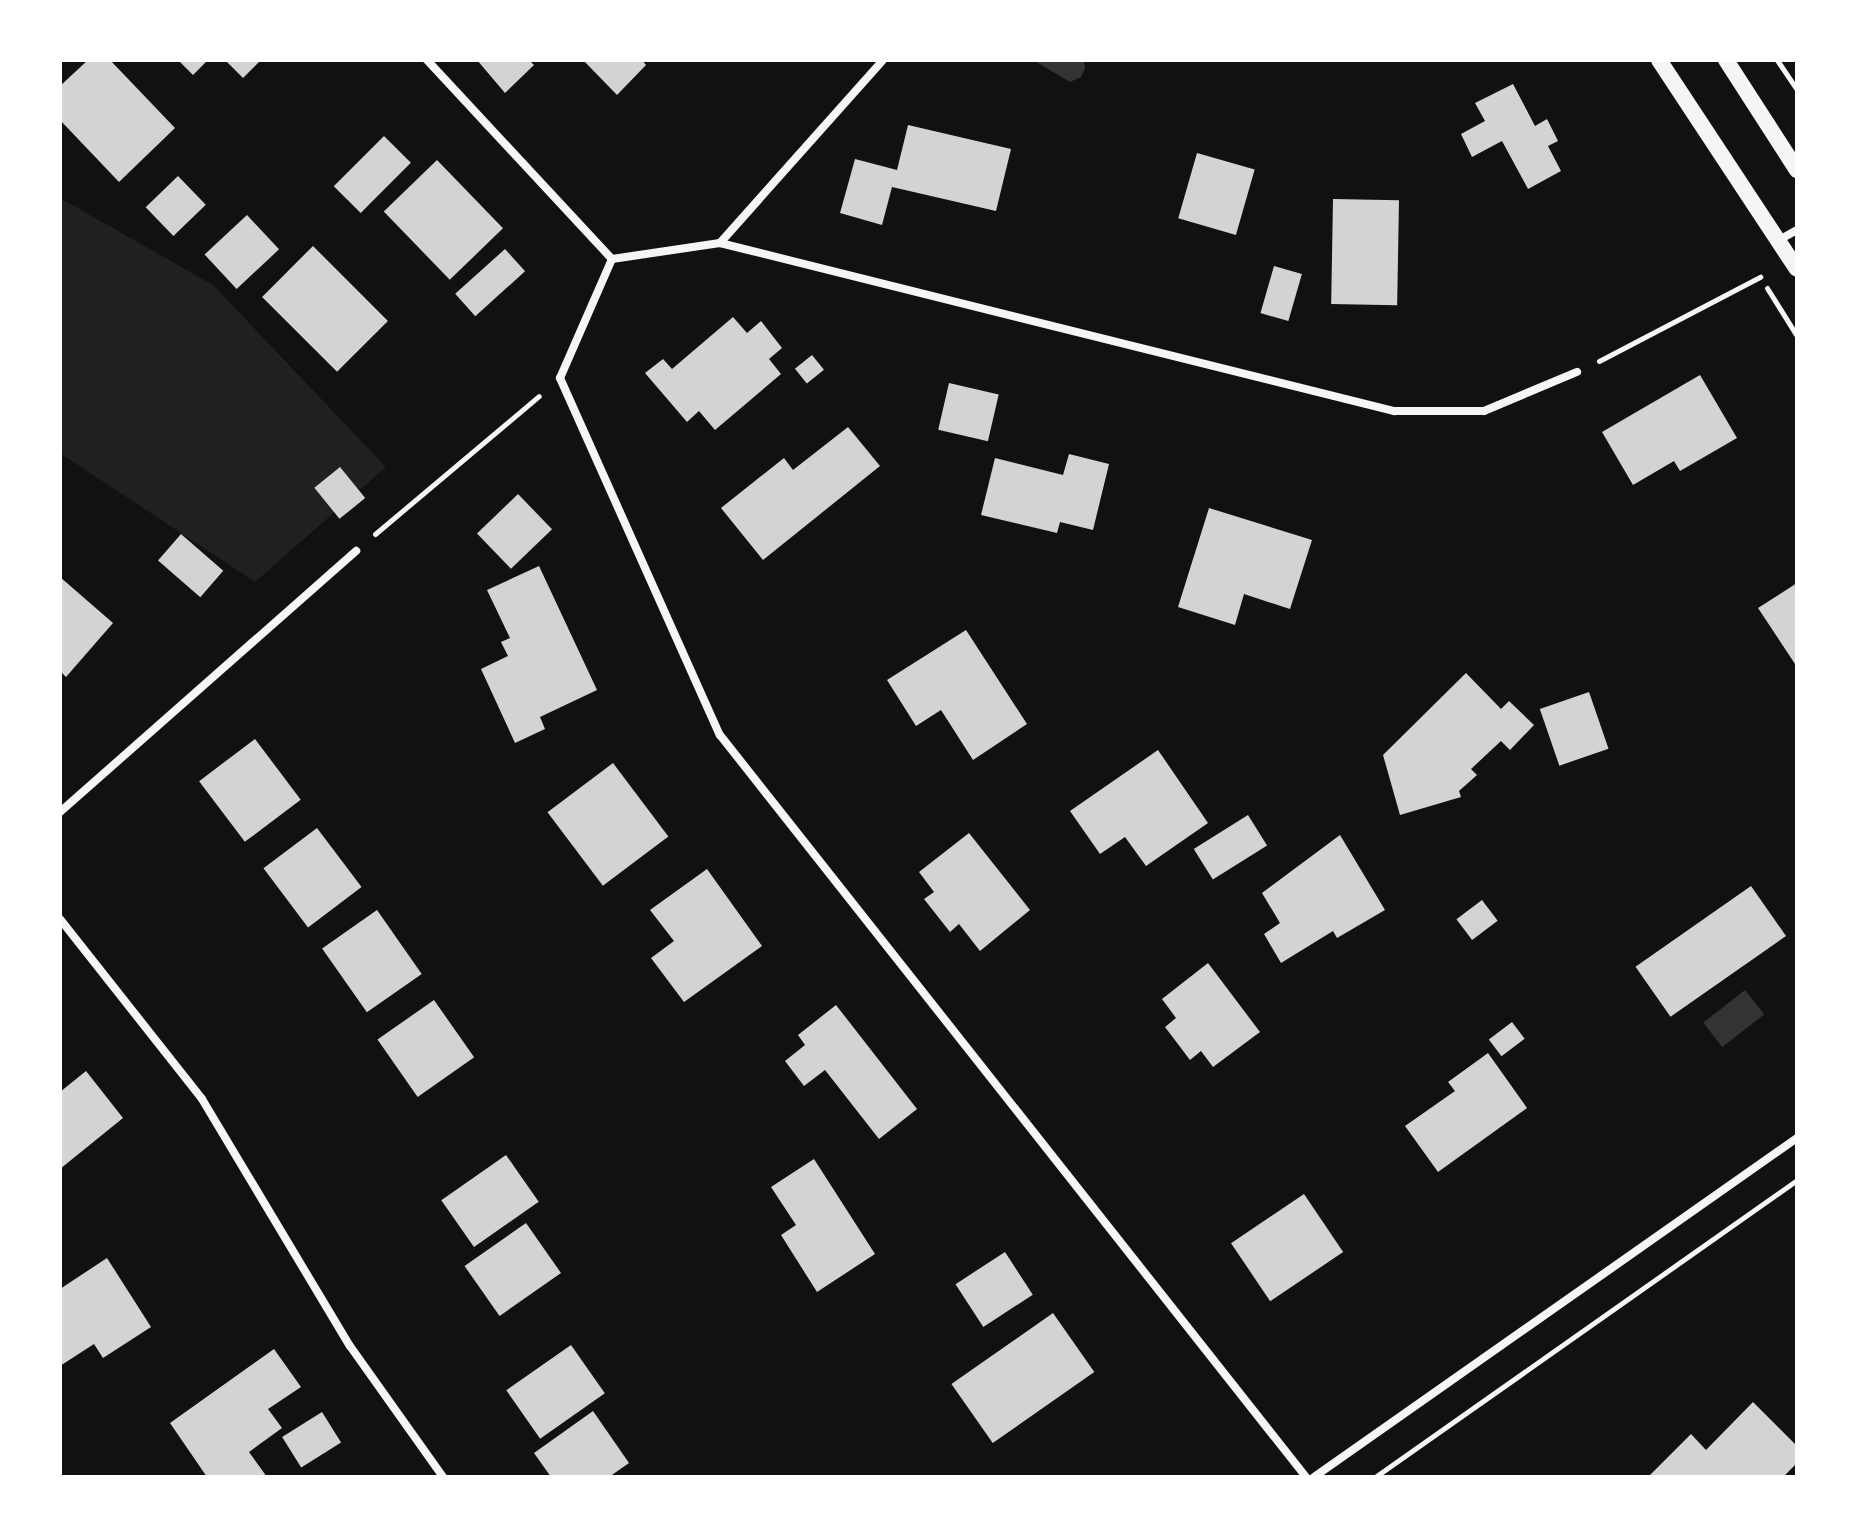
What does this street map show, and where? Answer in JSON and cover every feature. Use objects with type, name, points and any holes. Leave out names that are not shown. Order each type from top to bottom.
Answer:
[{"type":"main road","points":[[1659,60],[1797,269]]},
{"type":"main road","points":[[1726,60],[1797,170]]},
{"type":"street","points":[[427,60],[612,259]]},
{"type":"street","points":[[720,243],[883,60]]},
{"type":"street","points":[[1779,240],[1797,230]]},
{"type":"street","points":[[612,259],[720,243],[1394,411],[1484,411],[1577,372]]},
{"type":"street","points":[[612,259],[560,378],[720,735],[1306,1477]]},
{"type":"street","points":[[60,812],[356,551]]},
{"type":"street","points":[[60,919],[202,1099],[350,1346],[443,1477]]},
{"type":"street","points":[[1314,1477],[1797,1138]]},
{"type":"path","points":[[1777,60],[1797,90]]},
{"type":"path","points":[[1577,372],[1760,277],[1797,336]]},
{"type":"path","points":[[356,551],[560,378]]},
{"type":"path","points":[[1375,1477],[1797,1180]]},
{"type":"shaded area","points":[[1033,60],[1084,60],[1085,68],[1081,77],[1070,82]]},
{"type":"shaded area","points":[[60,198],[213,285],[386,467],[255,582],[60,453]]},
{"type":"shaded area","points":[[1745,990],[1764,1014],[1722,1047],[1703,1023]]},
{"type":"building","points":[[88,60],[110,60],[175,128],[119,182],[60,120],[60,86]]},
{"type":"building","points":[[178,60],[208,60],[193,75]]},
{"type":"building","points":[[225,60],[261,60],[243,78]]},
{"type":"building","points":[[477,60],[529,60],[534,65],[505,93]]},
{"type":"building","points":[[583,60],[642,60],[646,65],[617,95]]},
{"type":"building","points":[[1513,84],[1535,126],[1547,119],[1558,141],[1548,146],[1561,171],[1528,189],[1502,141],[1472,157],[1461,134],[1485,121],[1475,103]]},
{"type":"building","points":[[908,125],[1011,149],[996,211],[892,187],[882,225],[840,213],[855,159],[897,170]]},
{"type":"building","points":[[384,136],[411,163],[361,213],[334,186]]},
{"type":"building","points":[[1197,153],[1255,170],[1236,235],[1178,218]]},
{"type":"building","points":[[437,160],[503,228],[450,280],[384,211]]},
{"type":"building","points":[[178,176],[206,205],[173,236],[146,207]]},
{"type":"building","points":[[1333,199],[1399,200],[1397,305],[1331,304]]},
{"type":"building","points":[[247,215],[279,249],[237,289],[205,255]]},
{"type":"building","points":[[313,246],[388,321],[337,372],[262,297]]},
{"type":"building","points":[[505,249],[525,271],[475,316],[455,294]]},
{"type":"building","points":[[1274,266],[1302,274],[1288,321],[1260,313]]},
{"type":"building","points":[[733,317],[747,333],[761,321],[782,348],[769,359],[781,374],[715,430],[699,411],[687,422],[645,373],[663,359],[672,369]]},
{"type":"building","points":[[812,355],[824,370],[807,384],[795,369]]},
{"type":"building","points":[[1700,375],[1737,438],[1680,471],[1674,461],[1633,485],[1602,432]]},
{"type":"building","points":[[949,383],[999,394],[988,441],[938,430]]},
{"type":"building","points":[[848,427],[880,466],[763,560],[721,508],[784,458],[793,470]]},
{"type":"building","points":[[1069,454],[1109,464],[1093,530],[1060,522],[1057,533],[981,515],[995,458],[1063,475]]},
{"type":"building","points":[[340,467],[365,498],[340,519],[314,488]]},
{"type":"building","points":[[518,494],[552,529],[511,569],[477,534]]},
{"type":"building","points":[[1209,508],[1312,540],[1290,609],[1244,594],[1235,625],[1178,607]]},
{"type":"building","points":[[181,534],[223,571],[200,597],[158,560]]},
{"type":"building","points":[[539,566],[597,690],[540,717],[545,729],[515,743],[481,669],[508,656],[501,642],[510,638],[487,590]]},
{"type":"building","points":[[60,577],[113,623],[66,677],[60,671]]},
{"type":"building","points":[[1797,583],[1797,667],[1758,608]]},
{"type":"building","points":[[966,630],[1027,724],[973,760],[941,710],[916,726],[887,680]]},
{"type":"building","points":[[1466,673],[1501,709],[1509,701],[1534,725],[1510,750],[1501,741],[1471,769],[1477,775],[1459,791],[1461,797],[1400,815],[1383,755]]},
{"type":"building","points":[[1589,692],[1609,749],[1559,766],[1540,709]]},
{"type":"building","points":[[255,739],[301,800],[245,842],[199,781]]},
{"type":"building","points":[[1158,750],[1208,823],[1146,866],[1125,837],[1100,854],[1070,811]]},
{"type":"building","points":[[613,763],[668,836],[603,886],[548,812]]},
{"type":"building","points":[[1248,815],[1267,846],[1213,879],[1194,849]]},
{"type":"building","points":[[317,828],[362,887],[308,927],[263,868]]},
{"type":"building","points":[[969,833],[1030,910],[980,951],[959,924],[950,932],[924,899],[934,892],[919,872]]},
{"type":"building","points":[[1340,835],[1385,910],[1337,938],[1333,931],[1281,963],[1264,934],[1280,923],[1262,893]]},
{"type":"building","points":[[707,869],[762,946],[684,1002],[651,958],[674,941],[650,910]]},
{"type":"building","points":[[1751,886],[1786,936],[1670,1017],[1635,967]]},
{"type":"building","points":[[1482,900],[1498,921],[1472,940],[1456,919]]},
{"type":"building","points":[[377,910],[422,974],[367,1012],[322,948]]},
{"type":"building","points":[[1208,963],[1260,1032],[1213,1067],[1201,1051],[1190,1060],[1165,1027],[1176,1018],[1162,999]]},
{"type":"building","points":[[434,1000],[474,1057],[418,1097],[377,1040]]},
{"type":"building","points":[[836,1005],[917,1109],[879,1139],[825,1070],[804,1086],[785,1061],[805,1045],[798,1035]]},
{"type":"building","points":[[1512,1022],[1525,1039],[1501,1056],[1489,1039]]},
{"type":"building","points":[[1488,1053],[1527,1108],[1438,1172],[1405,1126],[1455,1091],[1448,1082]]},
{"type":"building","points":[[86,1071],[123,1118],[60,1169],[60,1092]]},
{"type":"building","points":[[506,1155],[539,1202],[474,1247],[441,1200]]},
{"type":"building","points":[[814,1159],[875,1254],[817,1292],[781,1235],[796,1225],[771,1187]]},
{"type":"building","points":[[1304,1194],[1343,1252],[1270,1301],[1231,1243]]},
{"type":"building","points":[[526,1223],[561,1273],[500,1316],[465,1266]]},
{"type":"building","points":[[1005,1252],[1033,1295],[983,1327],[956,1284]]},
{"type":"building","points":[[107,1258],[151,1327],[103,1358],[94,1344],[60,1366],[60,1289]]},
{"type":"building","points":[[1053,1313],[1094,1372],[993,1443],[951,1384]]},
{"type":"building","points":[[571,1345],[605,1393],[540,1439],[506,1390]]},
{"type":"building","points":[[274,1349],[301,1387],[268,1409],[282,1428],[249,1452],[267,1477],[207,1477],[170,1423]]},
{"type":"building","points":[[1753,1402],[1797,1446],[1797,1463],[1783,1477],[1648,1477],[1691,1434],[1706,1450]]},
{"type":"building","points":[[593,1411],[629,1463],[609,1477],[551,1477],[534,1453]]},
{"type":"building","points":[[322,1412],[341,1443],[301,1467],[282,1437]]}]
